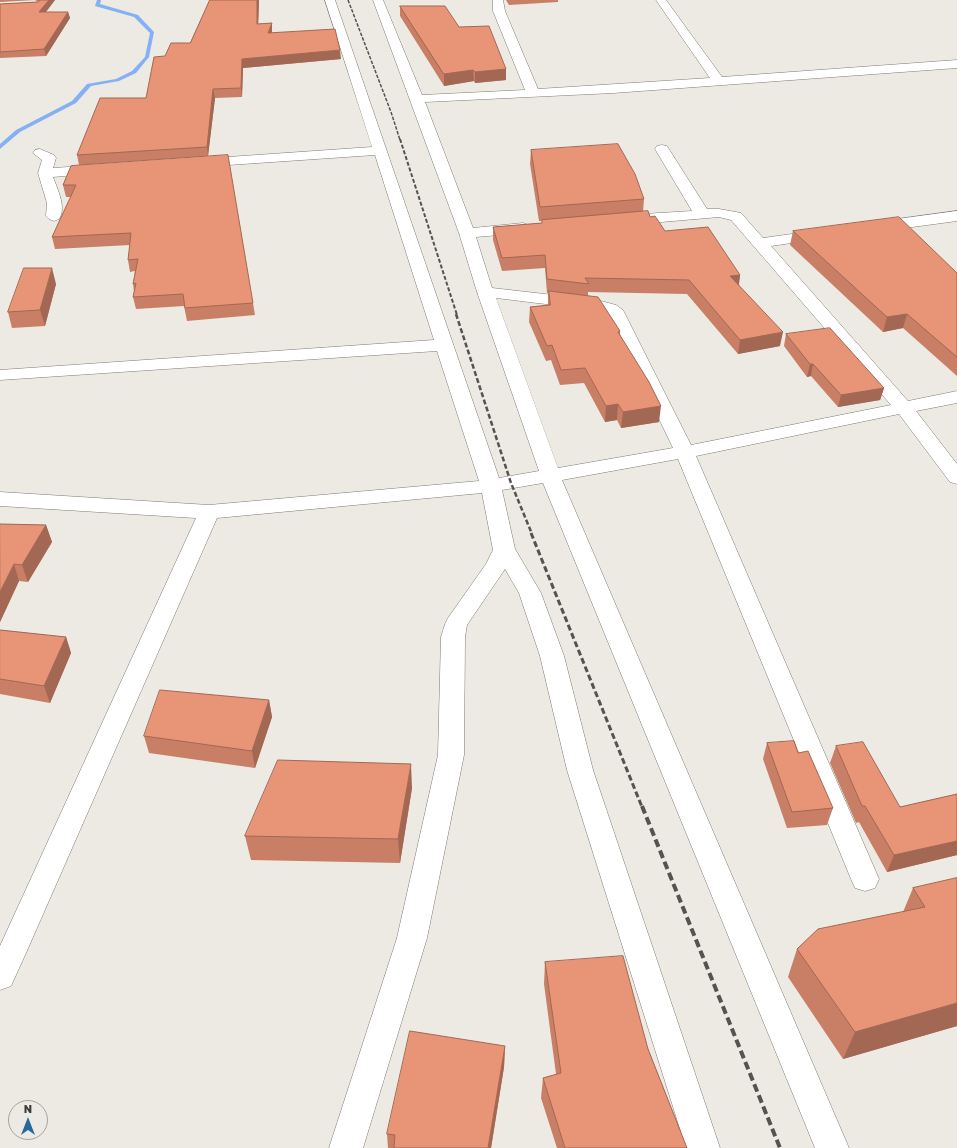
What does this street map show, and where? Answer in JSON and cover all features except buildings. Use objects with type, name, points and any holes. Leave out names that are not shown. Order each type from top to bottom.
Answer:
[{"type":"street","points":[[330,0],[491,486],[504,550],[518,569],[530,593],[552,656],[580,770],[703,1148]]},
{"type":"street","points":[[378,0],[468,233],[485,292],[550,475],[832,1148]]},
{"type":"street","points":[[498,0],[499,11],[533,93]]},
{"type":"street","points":[[660,0],[718,82]]},
{"type":"street","points":[[417,99],[718,82],[957,64]]},
{"type":"street","points":[[662,149],[702,214]]},
{"type":"street","points":[[183,164],[379,151]]},
{"type":"street","points":[[40,153],[49,158],[45,173],[54,203],[54,216]]},
{"type":"street","points":[[45,173],[112,168]]},
{"type":"street","points":[[611,221],[718,213],[736,216],[904,408],[957,478]]},
{"type":"street","points":[[862,229],[957,216]]},
{"type":"street","points":[[468,233],[535,227]]},
{"type":"street","points":[[759,243],[838,232]]},
{"type":"street","points":[[485,292],[597,305],[610,309],[617,314],[685,452],[865,879]]},
{"type":"street","points":[[0,375],[444,345]]},
{"type":"street","points":[[0,499],[209,512],[491,486],[685,452],[957,397]]},
{"type":"street","points":[[0,976],[16,944],[209,512]]},
{"type":"street","points":[[346,1148],[412,938],[451,754],[453,637],[456,624],[496,566],[504,550]]},
{"type":"waterway","points":[[0,147],[18,131],[74,102],[89,85],[117,80],[134,72],[147,57],[152,33],[136,16],[97,5],[99,0]]},
{"type":"railway","points":[[348,0],[391,112],[400,140]]},
{"type":"railway","points":[[400,139],[457,315]]},
{"type":"railway","points":[[456,314],[511,483],[532,534]]},
{"type":"railway","points":[[531,533],[642,807]]},
{"type":"railway","points":[[642,806],[780,1148]]}]
